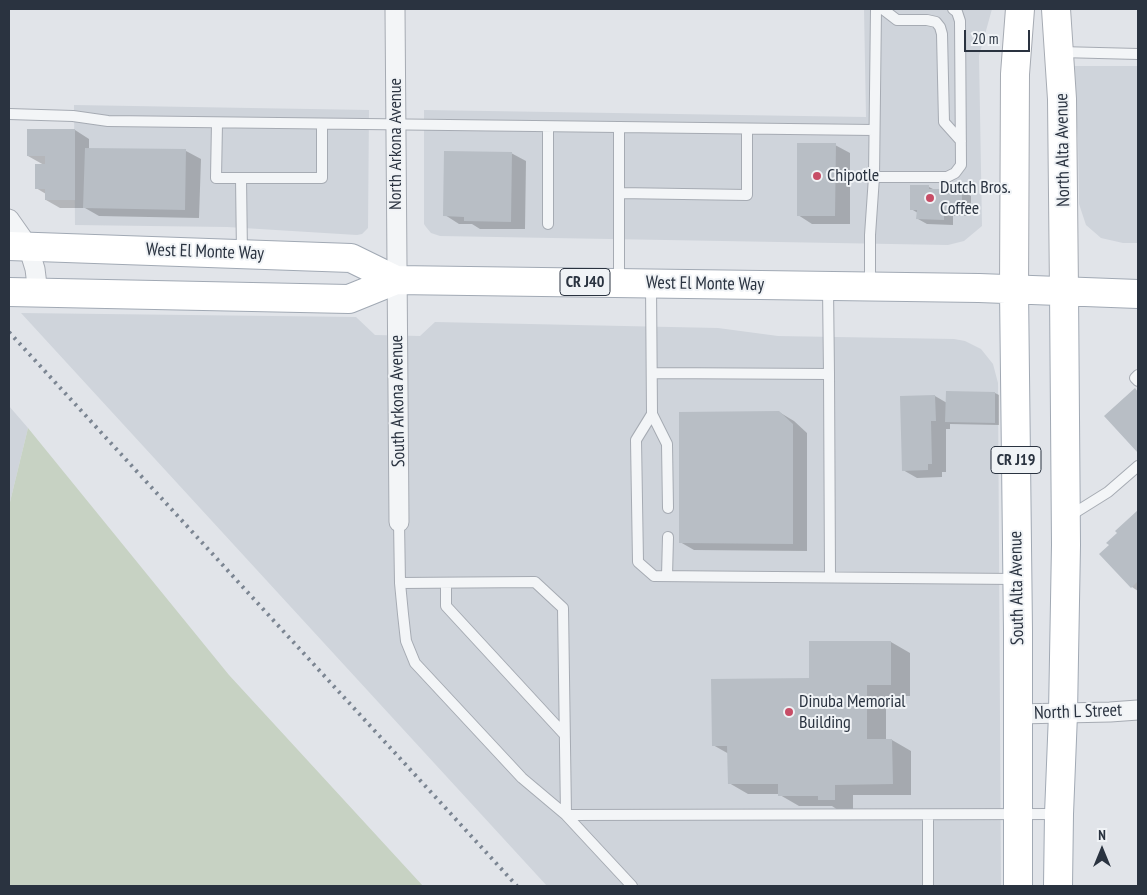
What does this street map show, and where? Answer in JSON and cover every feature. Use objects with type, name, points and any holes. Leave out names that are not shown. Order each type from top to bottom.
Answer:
[{"type":"main road","name":"CR J19","points":[[1014,290],[1015,74],[1020,9]]},
{"type":"main road","name":"North Alta Avenue","points":[[1056,9],[1063,140],[1064,291]]},
{"type":"main road","name":"West El Monte Way","points":[[18,246],[351,258],[396,280]]},
{"type":"main road","name":"West El Monte Way","points":[[9,292],[349,299],[396,280],[870,286],[1014,290]]},
{"type":"main road","name":"CR J40","points":[[1014,290],[1138,294]]},
{"type":"main road","name":"South Alta Avenue","points":[[1014,290],[1018,886]]},
{"type":"main road","name":"CR J19","points":[[1058,886],[1063,714],[1065,519],[1064,291]]},
{"type":"street","name":"North Arkona Avenue","points":[[395,9],[396,280]]},
{"type":"street","points":[[9,219],[18,246],[35,269],[38,292]]},
{"type":"street","name":"South Arkona Avenue","points":[[396,280],[399,522]]},
{"type":"street","name":"North L Street","points":[[1018,714],[1138,710]]},
{"type":"lane","points":[[874,177],[940,178],[951,176],[961,165],[960,21],[954,9]]},
{"type":"lane","points":[[870,286],[870,235],[880,10],[897,20],[927,20],[936,22],[940,27],[942,34],[944,122],[961,141]]},
{"type":"lane","points":[[1059,52],[1138,54]]},
{"type":"lane","points":[[9,114],[73,116],[108,122],[874,130]]},
{"type":"lane","points":[[217,122],[216,178],[322,178],[322,124]]},
{"type":"lane","points":[[548,127],[548,224]]},
{"type":"lane","points":[[619,128],[619,283]]},
{"type":"lane","points":[[619,193],[747,195],[747,130]]},
{"type":"lane","points":[[241,178],[242,254]]},
{"type":"lane","points":[[651,283],[652,414],[667,444],[668,508]]},
{"type":"lane","points":[[828,286],[830,577]]},
{"type":"lane","points":[[652,373],[829,374]]},
{"type":"lane","points":[[1138,375],[1135,378],[1138,381]]},
{"type":"lane","points":[[652,414],[636,440],[638,562],[654,576],[1017,579]]},
{"type":"lane","points":[[1065,519],[1108,492],[1138,466]]},
{"type":"lane","points":[[399,522],[400,582],[406,641],[415,662],[522,778],[566,815],[632,886]]},
{"type":"lane","points":[[667,576],[668,537]]},
{"type":"lane","points":[[400,582],[535,582],[563,608],[566,815]]},
{"type":"lane","points":[[446,582],[446,606],[564,734]]},
{"type":"lane","points":[[566,815],[1059,814]]},
{"type":"lane","points":[[928,815],[928,886]]},
{"type":"shaded area","points":[[864,9],[992,9],[979,56],[982,226],[964,241],[948,245],[440,236],[431,233],[424,224],[424,110],[866,117]]},
{"type":"shaded area","points":[[1072,66],[1138,66],[1138,243],[1123,243],[1101,238],[1086,225],[1079,204],[1078,139]]},
{"type":"shaded area","points":[[74,105],[369,110],[368,228],[362,234],[357,235],[227,227],[75,225]]},
{"type":"shaded area","points":[[21,313],[356,317],[375,335],[420,336],[435,322],[718,328],[778,336],[954,339],[965,341],[981,349],[993,364],[998,383],[1001,886],[547,886]]},
{"type":"shaded area","points":[[9,406],[28,428],[9,506]]},
{"type":"green space","points":[[28,428],[229,675],[423,886],[9,886],[9,506]]},
{"type":"building","points":[[27,129],[75,129],[75,200],[45,200],[45,189],[35,189],[35,164],[45,164],[45,156],[27,156]]},
{"type":"building","points":[[797,143],[836,143],[835,216],[797,216]]},
{"type":"building","points":[[85,148],[186,149],[185,210],[83,208]]},
{"type":"building","points":[[444,151],[512,152],[511,222],[464,221],[464,217],[443,216]]},
{"type":"building","points":[[910,185],[929,185],[929,189],[962,189],[962,211],[944,211],[944,220],[916,219],[917,210],[910,210]]},
{"type":"building","points":[[1135,388],[1138,392],[1138,453],[1104,416]]},
{"type":"building","points":[[946,391],[995,392],[995,423],[945,422]]},
{"type":"building","points":[[935,395],[936,421],[931,421],[932,464],[928,464],[928,470],[902,471],[900,396]]},
{"type":"building","points":[[779,411],[793,424],[793,544],[679,543],[679,412]]},
{"type":"building","points":[[1138,510],[1138,581],[1131,588],[1099,554],[1109,545],[1106,543],[1117,533],[1115,531]]},
{"type":"building","name":"Dinuba Memorial Building","points":[[809,641],[891,641],[891,685],[867,685],[867,739],[892,739],[893,784],[835,785],[835,800],[818,800],[818,796],[778,796],[778,784],[728,784],[727,746],[712,746],[711,679],[809,678]]},
{"type":"railway","points":[[9,332],[517,886]]},
{"type":"place","name":"Chipotle","points":[[817,176]]},
{"type":"place","name":"Dutch Bros. Coffee","points":[[930,198]]},
{"type":"place","name":"Dinuba Memorial Building","points":[[789,712]]}]
